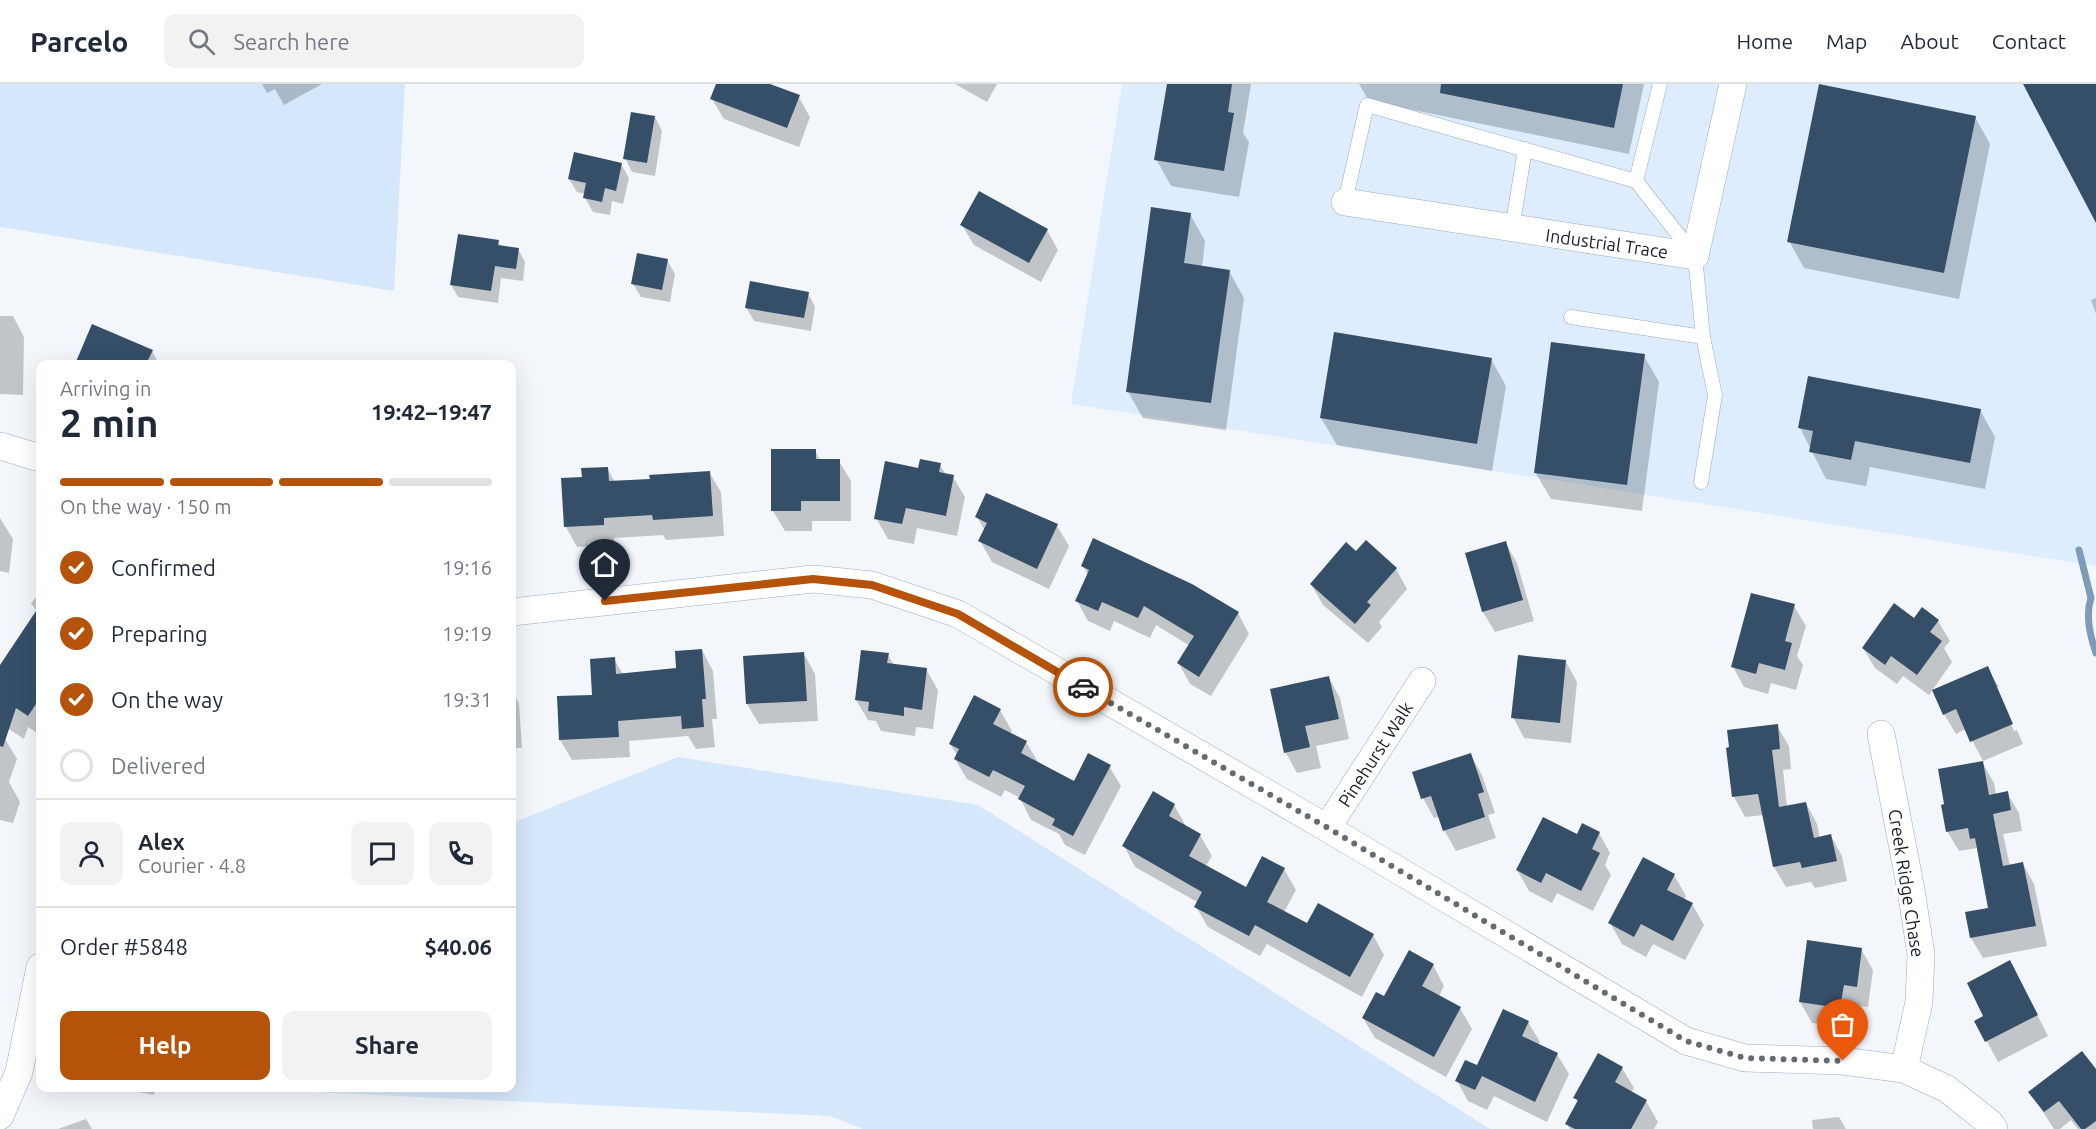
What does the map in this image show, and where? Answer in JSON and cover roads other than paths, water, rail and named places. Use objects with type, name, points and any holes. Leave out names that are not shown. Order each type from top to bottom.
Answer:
[{"type":"street","points":[[1695,256],[1733,84]]},
{"type":"street","name":"Industrial Trace","points":[[1345,202],[1695,256]]},
{"type":"street","points":[[0,446],[36,457]]},
{"type":"street","points":[[516,612],[813,579],[872,585],[958,614],[1328,828],[1686,1041],[1745,1058],[1843,1061],[1904,1069],[1947,1089],[1990,1123],[1994,1129]]},
{"type":"street","name":"Pinehurst Walk","points":[[1328,828],[1422,681]]},
{"type":"street","name":"Creek Ridge Chase","points":[[1881,734],[1921,954],[1919,1002],[1904,1069]]},
{"type":"street","points":[[0,1116],[19,1072],[36,987]]},
{"type":"lane","points":[[1636,181],[1660,84]]},
{"type":"lane","points":[[1345,202],[1367,105],[1636,181],[1695,256],[1703,337],[1714,395],[1701,482]]},
{"type":"lane","points":[[1512,229],[1525,149]]},
{"type":"lane","points":[[1571,317],[1703,337]]},
{"type":"waterway","points":[[2079,550],[2091,598],[2088,612],[2089,626],[2096,653]]}]
